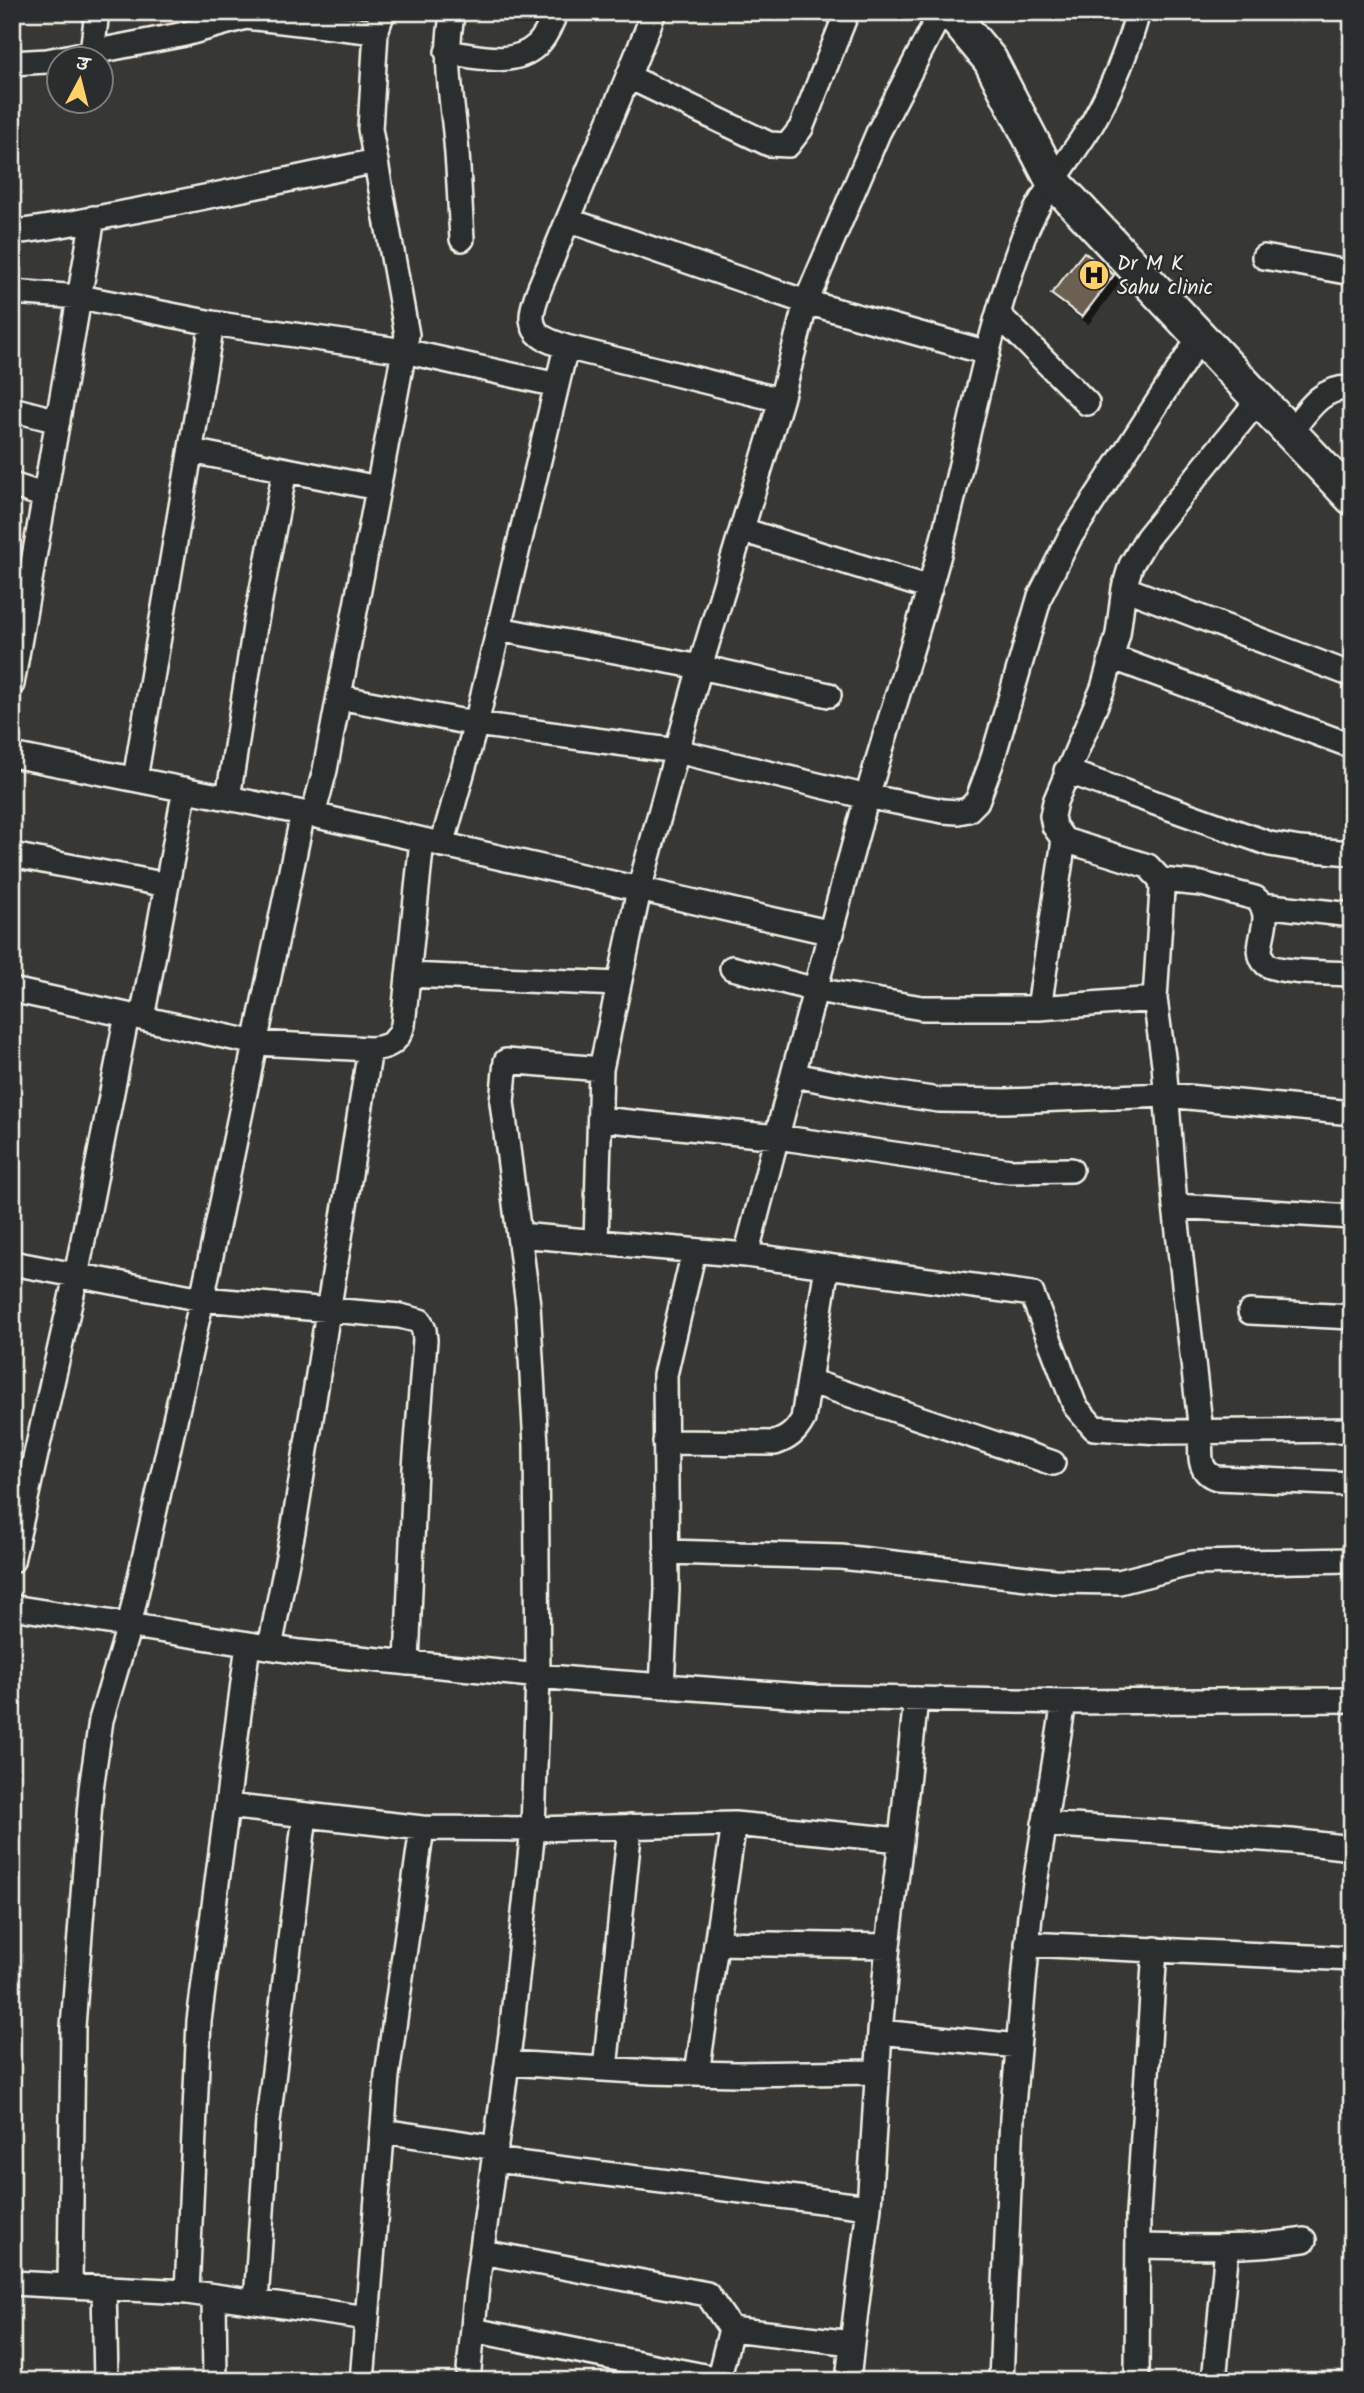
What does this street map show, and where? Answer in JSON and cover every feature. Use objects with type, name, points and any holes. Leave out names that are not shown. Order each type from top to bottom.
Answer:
[{"type":"street","points":[[93,46],[97,12]]},
{"type":"street","points":[[453,12],[447,52],[462,239]]},
{"type":"street","points":[[447,52],[494,59],[514,58],[538,45],[556,12]]},
{"type":"street","points":[[654,12],[532,311],[532,321],[541,338],[566,347],[781,400]]},
{"type":"street","points":[[629,77],[769,144],[788,145],[801,128],[847,12]]},
{"type":"street","points":[[596,1242],[601,1069],[639,890],[700,667],[781,400],[806,302],[877,133],[941,12]]},
{"type":"street","points":[[950,12],[990,60],[1052,180],[1352,498]]},
{"type":"street","points":[[746,1255],[867,797],[930,588],[961,473],[988,353],[1020,245],[1052,180],[1093,121],[1120,65],[1138,12]]},
{"type":"street","points":[[69,2286],[73,2027],[91,1789],[101,1720],[129,1626],[308,814],[325,770],[407,335],[370,129],[380,22],[246,17],[188,23],[112,46]]},
{"type":"street","points":[[12,63],[46,61]]},
{"type":"street","points":[[12,232],[48,229],[376,161]]},
{"type":"street","points":[[12,684],[93,218]]},
{"type":"street","points":[[568,220],[806,302],[988,353]]},
{"type":"street","points":[[1264,257],[1352,273]]},
{"type":"street","points":[[12,292],[80,297],[212,323],[404,351],[557,385]]},
{"type":"street","points":[[999,315],[1087,403]]},
{"type":"street","points":[[135,779],[212,323]]},
{"type":"street","points":[[339,697],[476,724],[677,751],[867,797],[958,812],[968,810],[977,801],[991,764],[1040,596],[1055,565],[1070,537],[1200,337]]},
{"type":"street","points":[[12,990],[256,1043],[370,1049],[393,1043],[400,1035],[432,842],[476,724],[566,347]]},
{"type":"street","points":[[1290,433],[1314,401],[1329,391],[1352,388]]},
{"type":"street","points":[[1259,399],[1147,538],[1131,565],[1124,588],[1118,634],[1103,688],[1066,771],[1052,816],[1058,834],[1064,840],[1148,866],[1161,880],[1155,999],[1203,1469],[1209,1476],[1352,1484]]},
{"type":"street","points":[[12,409],[58,421]]},
{"type":"street","points":[[191,451],[378,488]]},
{"type":"street","points":[[228,798],[255,626],[285,470]]},
{"type":"street","points":[[12,485],[45,496]]},
{"type":"street","points":[[742,530],[930,588]]},
{"type":"street","points":[[1124,588],[1352,675]]},
{"type":"street","points":[[499,629],[700,667],[829,695]]},
{"type":"street","points":[[1111,657],[1352,746]]},
{"type":"street","points":[[12,755],[308,814],[832,933]]},
{"type":"street","points":[[1066,771],[1270,844],[1352,853]]},
{"type":"street","points":[[12,1561],[167,885],[184,789]]},
{"type":"street","points":[[1039,1008],[1064,840]]},
{"type":"street","points":[[12,855],[167,885]]},
{"type":"street","points":[[1161,880],[1202,884],[1255,898],[1262,905],[1266,920],[1259,951],[1263,961],[1275,969],[1352,974]]},
{"type":"street","points":[[1262,905],[1352,915]]},
{"type":"street","points":[[732,968],[816,990],[922,1008],[1039,1008],[1155,999]]},
{"type":"street","points":[[408,975],[619,984]]},
{"type":"street","points":[[187,2292],[199,2021],[227,1807],[259,1646],[293,1531],[370,1049]]},
{"type":"street","points":[[468,2381],[533,1829],[538,1676],[536,1445],[528,1304],[502,1101],[506,1061],[601,1069]]},
{"type":"street","points":[[794,1075],[939,1100],[1006,1101],[1167,1096],[1352,1113]]},
{"type":"street","points":[[600,1119],[777,1137],[1010,1171],[1071,1170]]},
{"type":"street","points":[[1175,1206],[1352,1217]]},
{"type":"street","points":[[519,1235],[746,1255],[1032,1294],[1075,1406],[1094,1428],[1160,1432],[1352,1430]]},
{"type":"street","points":[[662,1686],[667,1590],[665,1375],[694,1251]]},
{"type":"street","points":[[12,1263],[202,1299],[413,1318],[419,1321],[425,1330],[415,1468],[407,1662]]},
{"type":"street","points":[[665,1442],[775,1443],[789,1438],[797,1430],[803,1419],[827,1266]]},
{"type":"street","points":[[1250,1312],[1352,1317]]},
{"type":"street","points":[[809,1381],[1053,1462]]},
{"type":"street","points":[[666,1552],[841,1558],[1054,1581],[1119,1582],[1193,1563],[1352,1560]]},
{"type":"street","points":[[12,1607],[259,1646],[538,1676],[816,1697],[1064,1702],[1352,1700]]},
{"type":"street","points":[[848,2381],[869,2207],[880,2032],[916,1699]]},
{"type":"street","points":[[1001,2381],[1012,2117],[1027,1944],[1064,1702]]},
{"type":"street","points":[[227,1807],[422,1828],[533,1829],[734,1824],[901,1840]]},
{"type":"street","points":[[256,2302],[268,2121],[305,1815]]},
{"type":"street","points":[[697,2073],[734,1824]]},
{"type":"street","points":[[1044,1824],[1352,1847]]},
{"type":"street","points":[[605,2069],[630,1826]]},
{"type":"street","points":[[362,2381],[387,2076],[422,1828]]},
{"type":"street","points":[[716,1943],[888,1946]]},
{"type":"street","points":[[1027,1944],[1352,1959]]},
{"type":"street","points":[[1137,2381],[1138,2214],[1155,1949]]},
{"type":"street","points":[[880,2032],[1018,2046]]},
{"type":"street","points":[[507,2063],[697,2073],[877,2072]]},
{"type":"street","points":[[383,2131],[495,2154],[869,2207]]},
{"type":"street","points":[[1138,2246],[1227,2248],[1304,2240]]},
{"type":"street","points":[[1214,2381],[1227,2248]]},
{"type":"street","points":[[473,2330],[719,2380],[731,2329],[707,2294],[482,2252]]},
{"type":"street","points":[[12,2283],[187,2292],[367,2318]]},
{"type":"street","points":[[104,2288],[106,2381]]},
{"type":"street","points":[[215,2296],[215,2381]]},
{"type":"street","points":[[731,2329],[852,2343]]},
{"type":"building","points":[[1084,252],[1114,275],[1082,317],[1051,294]]},
{"type":"place","name":"Dr M K Sahu clinic","points":[[1094,275]]}]
